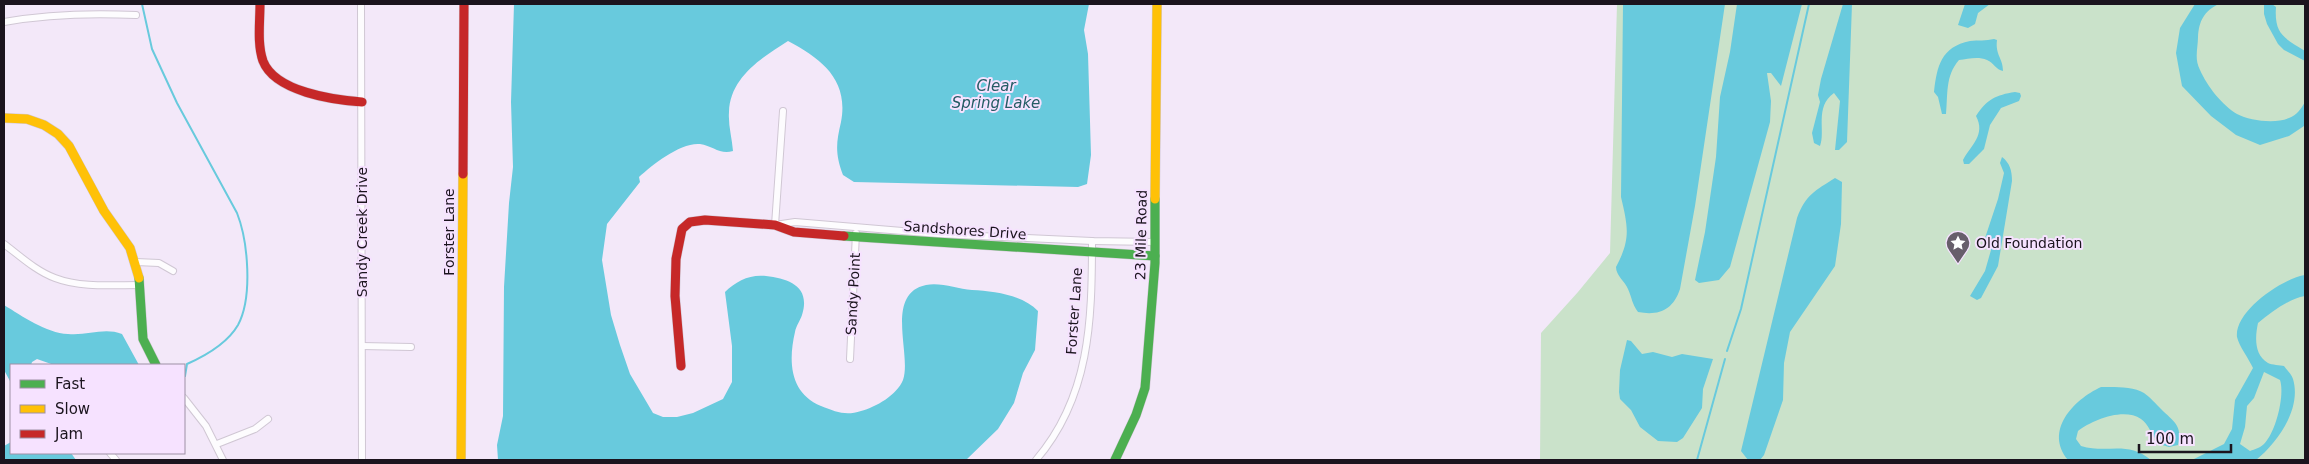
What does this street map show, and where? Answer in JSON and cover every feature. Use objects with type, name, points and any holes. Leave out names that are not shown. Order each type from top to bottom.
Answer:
[{"type":"street","points":[[260,4],[264,64],[270,72],[288,84],[326,99],[362,102]]},
{"type":"street","name":"Sandy Creek Drive","points":[[361,4],[362,460]]},
{"type":"street","name":"Forster Lane","points":[[461,460],[464,4]]},
{"type":"street","name":"23 Mile Road","points":[[1115,460],[1136,415],[1145,388],[1152,322],[1155,256],[1156,4]]},
{"type":"street","points":[[4,22],[38,16],[72,14],[136,15]]},
{"type":"street","points":[[775,226],[783,111]]},
{"type":"street","points":[[4,118],[25,119],[41,124],[66,142],[75,152],[104,212],[125,238],[136,262],[140,285],[142,336],[155,364]]},
{"type":"street","name":"Sandshores Drive","points":[[680,366],[676,274],[678,240],[682,229],[687,224],[699,220],[775,226],[794,232],[856,233],[933,238],[1011,247],[1155,256]]},
{"type":"street","name":"Sandy Point","points":[[850,359],[856,233]]},
{"type":"street","points":[[1011,237],[1011,247]]},
{"type":"street","name":"Sandshores Drive","points":[[933,238],[1011,237],[1155,242]]},
{"type":"street","name":"Forster Lane","points":[[1036,460],[1064,417],[1081,374],[1089,333],[1092,241]]},
{"type":"street","points":[[4,244],[42,272],[55,278],[84,284],[140,285]]},
{"type":"street","points":[[136,262],[159,263],[174,271]]},
{"type":"street","points":[[362,346],[411,347]]},
{"type":"street","points":[[185,399],[217,444],[223,460]]},
{"type":"street","points":[[217,444],[255,429],[268,420]]},
{"type":"green space","points":[[1617,4],[2305,4],[2305,460],[1540,460],[1541,333],[1610,253]]},
{"type":"water","name":"Clear Spring Lake","points":[[514,4],[1089,4],[1084,30],[1088,54],[1091,155],[1087,184],[1078,187],[854,182],[843,175],[839,161],[837,142],[842,107],[841,94],[837,83],[822,63],[788,41],[768,54],[749,70],[735,89],[729,112],[733,151],[724,152],[705,145],[692,144],[667,155],[639,177],[640,182],[607,224],[602,260],[611,315],[630,374],[653,413],[663,417],[677,417],[693,413],[723,399],[732,382],[732,346],[725,292],[744,279],[760,276],[783,279],[801,291],[804,305],[796,330],[792,354],[792,365],[797,385],[811,400],[821,406],[841,413],[856,412],[873,407],[896,391],[903,380],[905,369],[903,312],[906,300],[913,291],[926,285],[943,285],[1008,295],[1032,306],[1038,311],[1035,350],[1023,373],[1014,403],[998,429],[966,460],[498,460],[497,445],[503,416],[504,287],[513,167],[511,102]]},
{"type":"water","points":[[1623,4],[1725,4],[1695,206],[1680,289],[1669,307],[1652,313],[1638,312],[1627,286],[1617,273],[1616,267],[1624,248],[1627,233],[1621,197]]},
{"type":"water","points":[[1737,4],[1802,4],[1781,86],[1771,73],[1767,73],[1771,101],[1770,122],[1730,267],[1719,280],[1699,283],[1695,280],[1705,232],[1716,157],[1720,97],[1730,52]]},
{"type":"water","points":[[1843,4],[1852,4],[1847,142],[1839,150],[1835,150],[1840,101],[1834,93],[1824,105],[1822,112],[1822,140],[1820,146],[1814,143],[1812,133],[1820,102],[1818,95],[1821,79]]},
{"type":"water","points":[[1965,4],[1990,4],[1978,13],[1975,24],[1968,28],[1958,25]]},
{"type":"water","points":[[2195,4],[2219,4],[2203,17],[2199,31],[2198,66],[2211,89],[2231,110],[2256,120],[2284,120],[2298,112],[2305,102],[2304,126],[2289,136],[2260,145],[2236,135],[2211,116],[2182,86],[2176,53],[2180,28]]},
{"type":"water","points":[[2272,4],[2276,7],[2279,29],[2286,38],[2305,51],[2305,61],[2284,50],[2278,44],[2267,24],[2264,14],[2264,5]]},
{"type":"water","points":[[1997,40],[1997,49],[2003,71],[1989,61],[1980,58],[1959,60],[1949,79],[1946,114],[1942,114],[1938,97],[1934,92],[1942,59],[1960,44],[1970,41]]},
{"type":"water","points":[[2015,92],[2020,93],[2019,101],[2001,108],[1990,125],[1984,149],[1969,164],[1964,164],[1963,160],[1978,134],[1979,123],[1976,116],[1980,110],[1992,99]]},
{"type":"water","points":[[2002,157],[2010,168],[2012,181],[1998,266],[1981,298],[1977,300],[1970,296],[1985,271],[1991,250],[1985,245],[1985,238],[1998,199],[2004,173],[2000,163]]},
{"type":"water","points":[[1835,178],[1842,182],[1841,224],[1835,266],[1790,332],[1784,363],[1783,400],[1764,455],[1760,460],[1748,460],[1741,451],[1797,218],[1808,198]]},
{"type":"water","points":[[2305,275],[2305,296],[2286,303],[2263,319],[2258,323],[2256,334],[2258,351],[2263,360],[2270,364],[2284,366],[2293,379],[2295,390],[2294,402],[2286,424],[2272,444],[2256,460],[2192,460],[2224,444],[2232,429],[2235,400],[2253,368],[2237,337],[2238,327],[2243,317],[2262,297],[2296,277]],"holes":[[[2264,372],[2280,380],[2281,395],[2276,422],[2264,444],[2250,451],[2240,444],[2245,427],[2247,406],[2254,398]]]},
{"type":"water","points":[[4,305],[51,331],[75,334],[109,331],[122,334],[138,364],[51,364],[37,359],[31,364],[10,364],[10,381],[4,370]]},
{"type":"water","points":[[1627,340],[1631,341],[1642,354],[1653,352],[1672,357],[1682,354],[1713,359],[1703,389],[1702,408],[1683,438],[1677,442],[1658,441],[1640,427],[1631,410],[1620,399],[1620,370]]},
{"type":"water","points":[[2101,387],[2129,388],[2146,395],[2176,424],[2179,433],[2178,445],[2169,447],[2159,444],[2146,423],[2134,416],[2126,414],[2108,416],[2078,431],[2076,439],[2081,446],[2100,449],[2134,450],[2151,460],[2068,460],[2061,449],[2059,438],[2065,418],[2081,400]]},
{"type":"water","points":[[10,443],[10,454],[72,454],[76,460],[4,460],[4,446]]},
{"type":"waterway","points":[[142,4],[152,49],[177,103],[237,213],[246,253],[246,300],[238,325],[222,344],[187,364],[185,376]]},
{"type":"waterway","points":[[1727,351],[1741,309],[1809,4]]},
{"type":"waterway","points":[[1697,460],[1725,359]]},
{"type":"traffic: fast","points":[[1115,460],[1136,415],[1145,388],[1155,263],[1155,199]]},
{"type":"traffic: fast","points":[[844,236],[1155,256]]},
{"type":"traffic: fast","points":[[139,278],[143,339],[156,364]]},
{"type":"traffic: slow","points":[[1155,199],[1157,4]]},
{"type":"traffic: slow","points":[[4,118],[27,119],[44,125],[58,134],[69,146],[104,211],[130,248],[139,278]]},
{"type":"traffic: slow","points":[[461,460],[463,174]]},
{"type":"traffic: jam","points":[[260,4],[259,33],[261,54],[270,72],[292,87],[306,92],[336,99],[362,102]]},
{"type":"traffic: jam","points":[[463,174],[464,4]]},
{"type":"traffic: jam","points":[[681,366],[675,296],[676,259],[682,229],[690,222],[705,220],[775,225],[794,232],[844,236]]},
{"type":"place","name":"Old Foundation","points":[[1958,264]]}]
